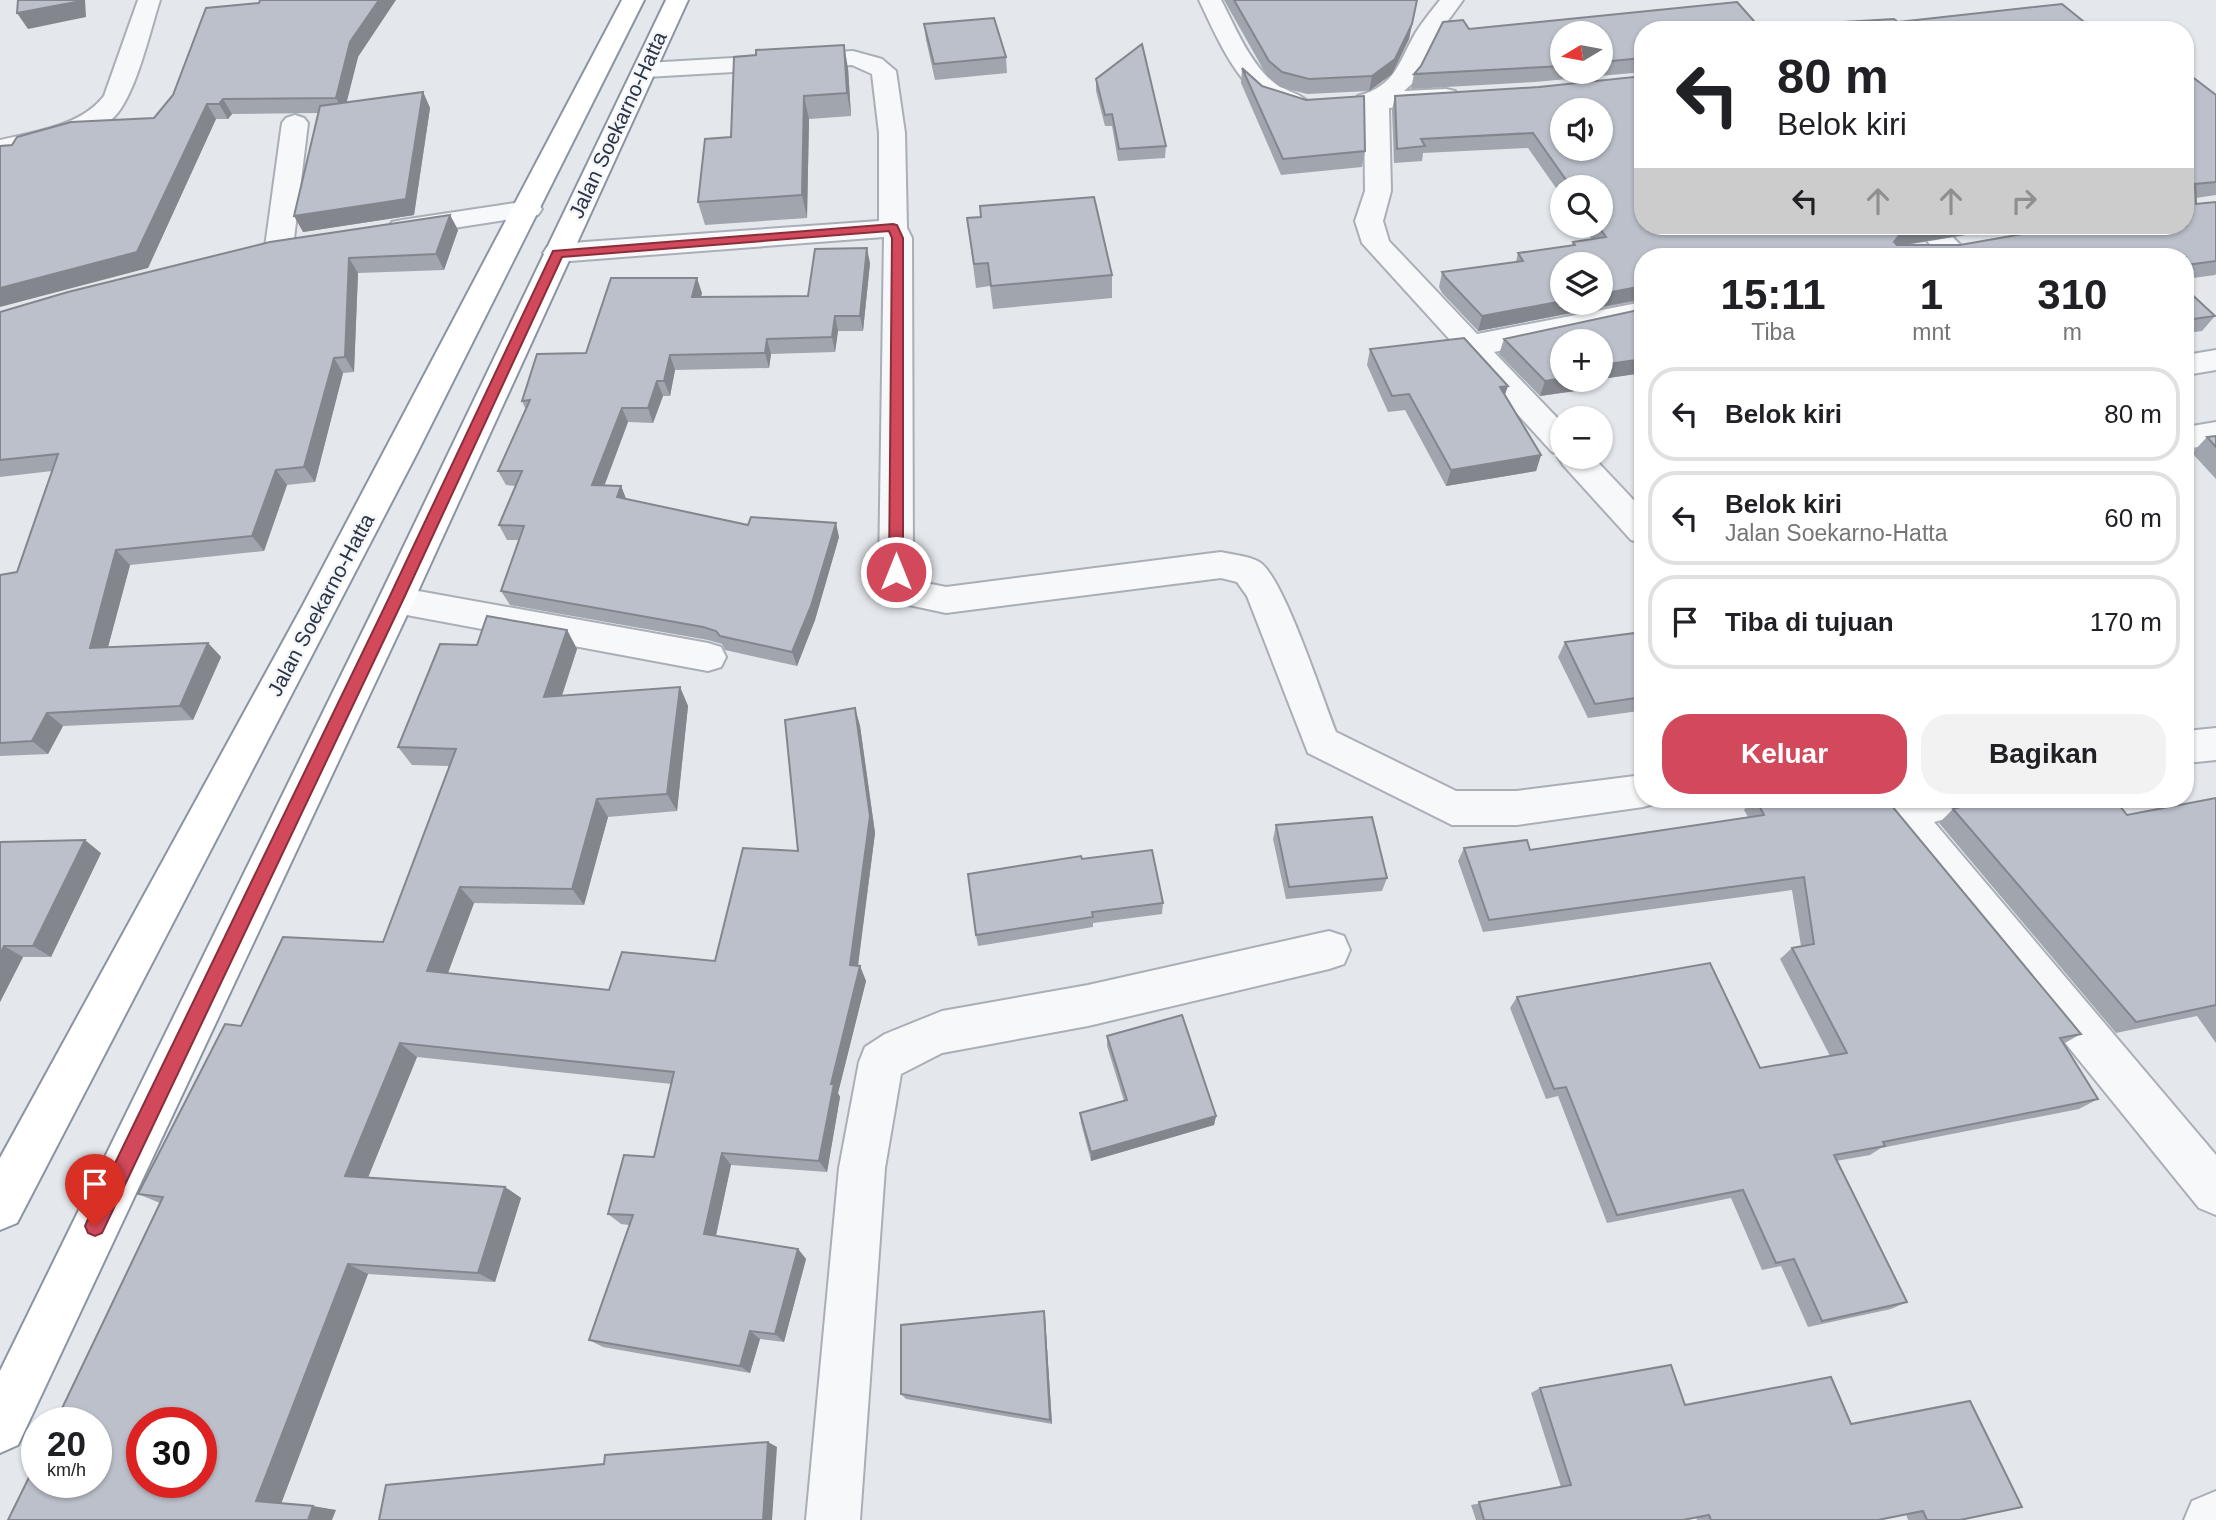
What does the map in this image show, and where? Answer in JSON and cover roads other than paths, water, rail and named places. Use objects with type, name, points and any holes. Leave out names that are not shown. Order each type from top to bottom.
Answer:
[{"type":"highway","name":"Jalan Soekarno-Hatta","points":[[0,1206],[317,613],[528,209],[633,0]]},
{"type":"highway","name":"Jalan Soekarno-Hatta","points":[[0,1426],[396,600],[677,0]]},
{"type":"street","points":[[0,148],[53,135],[85,124],[103,114],[116,97],[149,0]]},
{"type":"street","points":[[1210,0],[1255,82],[1270,94],[1288,102],[1328,104],[1465,95]]},
{"type":"street","points":[[1376,101],[1404,80],[1428,32],[1452,0]]},
{"type":"street","points":[[646,70],[853,58],[873,64],[884,71],[892,133],[893,228],[898,238],[896,572],[916,595],[946,600],[1221,565],[1249,572],[1263,592],[1321,742],[1452,808],[1517,808],[1634,792]]},
{"type":"street","points":[[1376,101],[1378,191],[1369,221],[1376,243],[1550,430]]},
{"type":"street","points":[[295,123],[266,250],[307,242]]},
{"type":"street","points":[[376,232],[528,209]]},
{"type":"street","points":[[557,253],[893,228]]},
{"type":"street","points":[[1936,235],[1948,248]]},
{"type":"street","points":[[1967,248],[1984,242]]},
{"type":"street","points":[[1470,344],[1494,342],[1634,313]]},
{"type":"street","points":[[2194,364],[2216,360]]},
{"type":"street","points":[[2194,437],[2216,433]]},
{"type":"street","points":[[1585,469],[1634,521]]},
{"type":"street","points":[[396,600],[708,657]]},
{"type":"street","points":[[2194,746],[2216,744]]},
{"type":"street","points":[[1900,808],[2216,1191]]},
{"type":"street","points":[[833,1520],[862,1168],[881,1062],[902,1046],[933,1032],[1051,1013],[1329,950]]},
{"type":"street","points":[[2211,1520],[2216,1518]]}]
